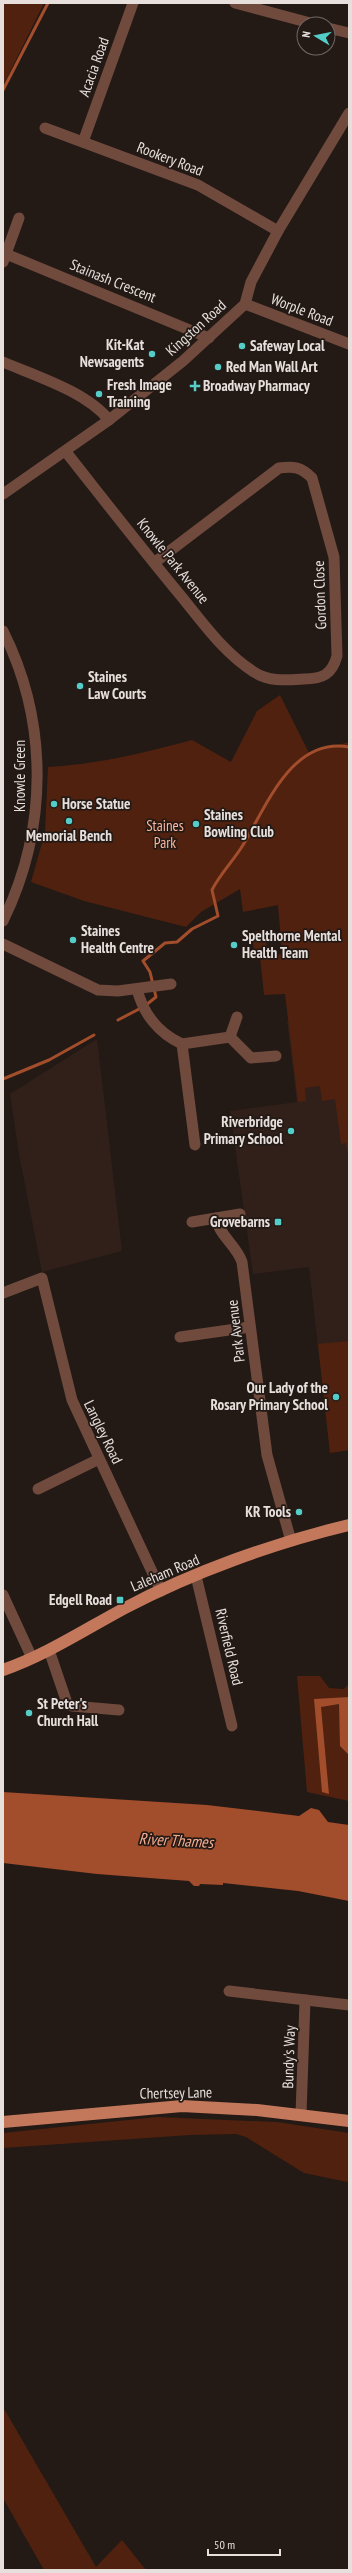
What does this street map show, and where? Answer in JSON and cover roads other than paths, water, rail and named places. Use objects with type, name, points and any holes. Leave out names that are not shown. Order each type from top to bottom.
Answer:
[{"type":"main road","name":"Laleham Road","points":[[3,1670],[50,1650],[161,1591],[196,1576],[291,1541],[349,1525]]},
{"type":"main road","name":"Chertsey Lane","points":[[3,2122],[182,2106],[301,2114],[349,2121]]},
{"type":"street","name":"Acacia Road","points":[[82,142],[133,3]]},
{"type":"street","points":[[235,3],[296,19]]},
{"type":"street","points":[[336,30],[349,34]]},
{"type":"street","name":"Kingston Road","points":[[5,491],[66,452],[109,420],[209,338],[245,304],[251,282],[278,231],[345,131],[349,113]]},
{"type":"street","name":"Rookery Road","points":[[45,128],[198,184],[278,231]]},
{"type":"street","name":"Stainash Crescent","points":[[19,218],[5,258],[209,338]]},
{"type":"street","name":"Worple Road","points":[[245,304],[349,344]]},
{"type":"street","points":[[3,362],[88,400],[100,409],[109,420]]},
{"type":"street","name":"Knowle Park Avenue","points":[[66,452],[221,645],[255,673],[267,678]]},
{"type":"street","name":"Gordon Close","points":[[154,563],[279,468],[292,466],[308,474],[312,478],[334,557],[337,656],[334,668],[327,675],[313,679],[267,678]]},
{"type":"street","name":"Knowle Green","points":[[3,631],[20,669],[31,708],[38,770],[36,812],[31,844],[3,921]]},
{"type":"street","points":[[3,944],[98,990],[106,991],[137,989],[168,985]]},
{"type":"street","points":[[137,989],[140,1002],[145,1013],[162,1031],[182,1044],[230,1037]]},
{"type":"street","points":[[230,1037],[237,1017]]},
{"type":"street","points":[[230,1037],[251,1058],[276,1056]]},
{"type":"street","points":[[182,1044],[195,1145]]},
{"type":"street","points":[[192,1222],[240,1214]]},
{"type":"street","name":"Park Avenue","points":[[216,1218],[217,1226],[238,1251],[242,1262],[267,1455],[291,1541]]},
{"type":"street","name":"Langley Road","points":[[3,1293],[42,1278],[72,1400],[161,1591]]},
{"type":"street","points":[[180,1337],[250,1328]]},
{"type":"street","points":[[38,1489],[99,1459]]},
{"type":"street","name":"Riverfield Road","points":[[196,1576],[232,1726]]},
{"type":"street","points":[[3,1595],[32,1658]]},
{"type":"street","points":[[50,1650],[67,1703],[72,1706],[119,1710]]},
{"type":"street","points":[[228,1990],[349,2005]]},
{"type":"street","name":"Bundy's Way","points":[[301,2114],[305,2000]]},
{"type":"water","points":[[349,1697],[349,1755],[340,1746],[339,1704],[321,1707],[329,1794],[322,1792],[314,1699]]},
{"type":"water","name":"River Thames","points":[[3,1792],[207,1805],[299,1816],[311,1808],[319,1810],[328,1822],[349,1825],[349,1901],[298,1891],[223,1883],[223,1885],[200,1884],[199,1886],[194,1886],[189,1881],[97,1874],[3,1863]]},
{"type":"waterway","points":[[3,90],[48,3]]},
{"type":"waterway","points":[[146,1005],[156,997],[150,972],[143,961],[165,943],[177,942],[192,929],[218,916],[212,890],[243,845],[272,794],[284,777],[297,763],[312,752],[329,747],[349,747]]},
{"type":"waterway","points":[[118,1020],[141,1008]]},
{"type":"waterway","points":[[3,1079],[49,1060],[94,1035]]},
{"type":"place","name":"Safeway Local","points":[[242,346]]},
{"type":"place","name":"Kit-Kat Newsagents","points":[[152,354]]},
{"type":"place","name":"Red Man Wall Art","points":[[218,367]]},
{"type":"place","name":"Broadway Pharmacy","points":[[195,386]]},
{"type":"place","name":"Fresh Image Training","points":[[99,394]]},
{"type":"place","name":"Staines Law Courts","points":[[80,686]]},
{"type":"place","name":"Horse Statue","points":[[54,804]]},
{"type":"place","name":"Memorial Bench","points":[[69,821]]},
{"type":"place","name":"Staines Bowling Club","points":[[196,824]]},
{"type":"place","name":"Staines Health Centre","points":[[73,940]]},
{"type":"place","name":"Spelthorne Mental Health Team","points":[[234,945]]},
{"type":"place","name":"Riverbridge Primary School","points":[[291,1131]]},
{"type":"place","name":"Grovebarns","points":[[278,1222]]},
{"type":"place","name":"Our Lady of the Rosary Primary School","points":[[336,1397]]},
{"type":"place","name":"KR Tools","points":[[299,1512]]},
{"type":"place","name":"Edgell Road","points":[[120,1600]]},
{"type":"place","name":"St Peter's Church Hall","points":[[29,1713]]},
{"type":"park label","name":"Staines Park","points":[[165,834]]}]
